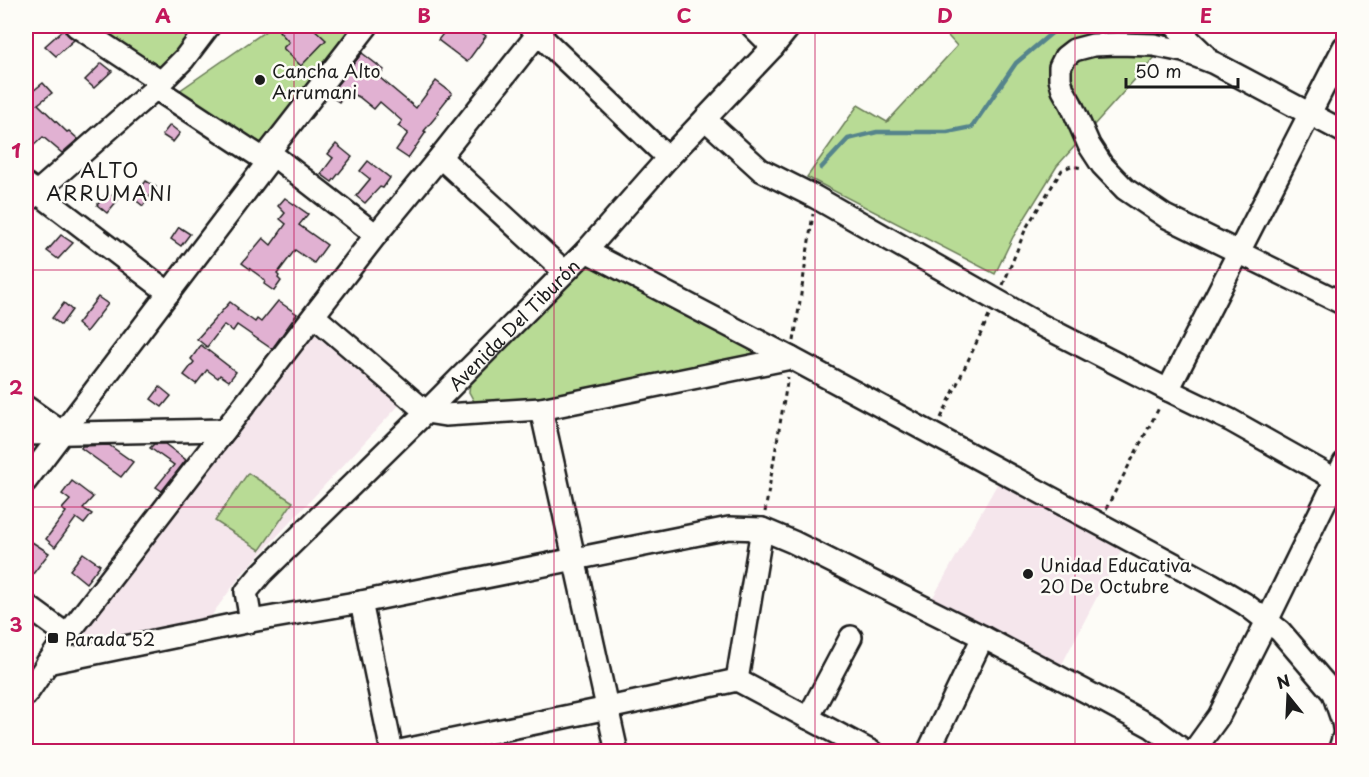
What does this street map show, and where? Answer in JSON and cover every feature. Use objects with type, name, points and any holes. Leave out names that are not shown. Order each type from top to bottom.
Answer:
[{"type":"street","points":[[76,26],[158,85],[269,157],[376,235]]},
{"type":"street","points":[[169,293],[29,193],[158,85],[184,59],[209,26]]},
{"type":"street","points":[[26,481],[367,26]]},
{"type":"street","points":[[752,26],[773,47]]},
{"type":"street","name":"Avenida Del Tiburón","points":[[251,621],[246,592],[261,574],[566,272],[790,26]]},
{"type":"street","points":[[1175,26],[1214,63]]},
{"type":"street","points":[[26,695],[68,635],[225,430],[376,235],[440,158],[538,28],[668,158]]},
{"type":"street","points":[[1344,132],[1214,63],[1183,51],[1154,45],[1093,45],[1074,50],[1065,57],[1060,67],[1063,90],[1089,145],[1102,165],[1125,189],[1165,216],[1344,304]]},
{"type":"street","points":[[1168,390],[1344,47]]},
{"type":"street","points":[[705,119],[761,170],[815,197],[1033,321],[1341,477],[1219,716],[1192,752]]},
{"type":"street","points":[[440,158],[566,272]]},
{"type":"street","points":[[586,251],[933,434],[1245,604],[1280,631],[1333,693],[1344,728]]},
{"type":"street","points":[[314,316],[426,412],[445,415],[541,409],[791,358]]},
{"type":"street","points":[[26,407],[63,433]]},
{"type":"street","points":[[541,409],[617,752]]},
{"type":"street","points":[[26,434],[225,430]]},
{"type":"street","points":[[47,663],[729,528],[762,529],[793,542],[983,637],[1152,727],[1186,752]]},
{"type":"street","points":[[737,680],[762,529]]},
{"type":"street","points":[[361,602],[393,752],[737,680],[872,752]]},
{"type":"street","points":[[26,604],[68,635]]},
{"type":"street","points":[[808,717],[851,637]]},
{"type":"street","points":[[928,752],[983,637]]},
{"type":"street","points":[[1339,752],[1344,736]]},
{"type":"path","points":[[933,434],[997,299],[1026,228],[1062,170],[1071,166],[1081,166],[1089,171]]},
{"type":"path","points":[[762,529],[815,197]]},
{"type":"path","points":[[1098,524],[1168,390]]},
{"type":"shaded area","points":[[310,331],[403,401],[241,575],[206,623],[67,650]]},
{"type":"shaded area","name":"Unidad Educativa 20 De Octubre","points":[[999,481],[1122,549],[1061,666],[932,599]]},
{"type":"green space","points":[[87,26],[197,26],[159,75]]},
{"type":"green space","points":[[273,26],[351,26],[265,142],[255,146],[179,91]]},
{"type":"green space","points":[[939,26],[1183,26],[1057,166],[1013,237],[995,274],[807,177],[858,105],[887,122],[957,46]]},
{"type":"green space","points":[[590,264],[766,356],[540,403],[475,403],[469,392],[470,382],[579,268]]},
{"type":"green space","points":[[248,473],[293,502],[260,550],[215,521]]},
{"type":"building","points":[[285,26],[311,26],[326,40],[301,66],[283,48],[289,42],[279,31]]},
{"type":"building","points":[[449,26],[472,26],[486,36],[467,62],[438,40]]},
{"type":"building","points":[[64,29],[74,40],[56,56],[45,46]]},
{"type":"building","points":[[362,53],[384,70],[379,77],[416,108],[436,81],[452,93],[424,131],[426,132],[408,158],[396,150],[408,133],[398,126],[402,121],[380,102],[374,109],[359,97],[346,92],[339,102],[329,95]]},
{"type":"building","points":[[102,63],[112,71],[94,88],[85,80]]},
{"type":"building","points":[[43,83],[52,93],[38,104],[67,132],[69,131],[78,139],[62,153],[43,137],[33,146],[26,139],[26,91],[30,96]]},
{"type":"building","points":[[170,125],[180,133],[173,142],[162,135]]},
{"type":"building","points":[[336,144],[352,157],[332,182],[321,174],[333,158],[328,154]]},
{"type":"building","points":[[368,161],[390,178],[383,188],[380,187],[365,203],[356,196],[370,179],[360,171]]},
{"type":"building","points":[[146,181],[156,187],[143,206],[133,198]]},
{"type":"building","points":[[108,193],[118,200],[107,213],[97,205]]},
{"type":"building","points":[[285,198],[308,214],[299,225],[327,245],[314,263],[295,250],[277,274],[281,281],[274,291],[264,284],[265,281],[261,277],[242,263],[263,238],[271,245],[286,224],[280,219],[285,213],[278,206]]},
{"type":"building","points":[[179,227],[190,234],[181,246],[171,239]]},
{"type":"building","points":[[61,235],[73,243],[58,259],[47,251]]},
{"type":"building","points":[[98,297],[108,304],[86,332],[77,324]]},
{"type":"building","points":[[278,301],[297,314],[272,349],[237,325],[233,331],[224,325],[207,347],[197,339],[230,302],[255,322],[257,319],[261,322]]},
{"type":"building","points":[[64,303],[72,310],[61,325],[52,318]]},
{"type":"building","points":[[201,345],[236,372],[229,381],[220,375],[218,378],[207,370],[196,384],[184,375],[194,362],[191,359]]},
{"type":"building","points":[[160,387],[171,396],[162,407],[151,399]]},
{"type":"building","points":[[154,444],[165,444],[186,460],[162,491],[156,487],[174,465],[150,448]]},
{"type":"building","points":[[109,445],[133,462],[121,477],[81,448],[82,446]]},
{"type":"building","points":[[72,481],[93,497],[83,508],[92,514],[84,524],[76,518],[55,547],[46,539],[66,512],[62,509],[70,500],[62,494]]},
{"type":"building","points":[[32,542],[49,553],[26,583],[26,551]]},
{"type":"building","points":[[83,553],[100,565],[86,583],[70,570]]},
{"type":"waterway","points":[[821,168],[848,139],[877,132],[947,132],[972,127],[1016,63],[1060,26]]},
{"type":"place","name":"Cancha Alto Arrumani","points":[[260,80]]},
{"type":"place","name":"Unidad Educativa 20 De Octubre","points":[[1028,574]]},
{"type":"place","name":"Parada 52","points":[[53,638]]},
{"type":"district","name":"ALTO ARRUMANI","points":[[110,182]]}]
